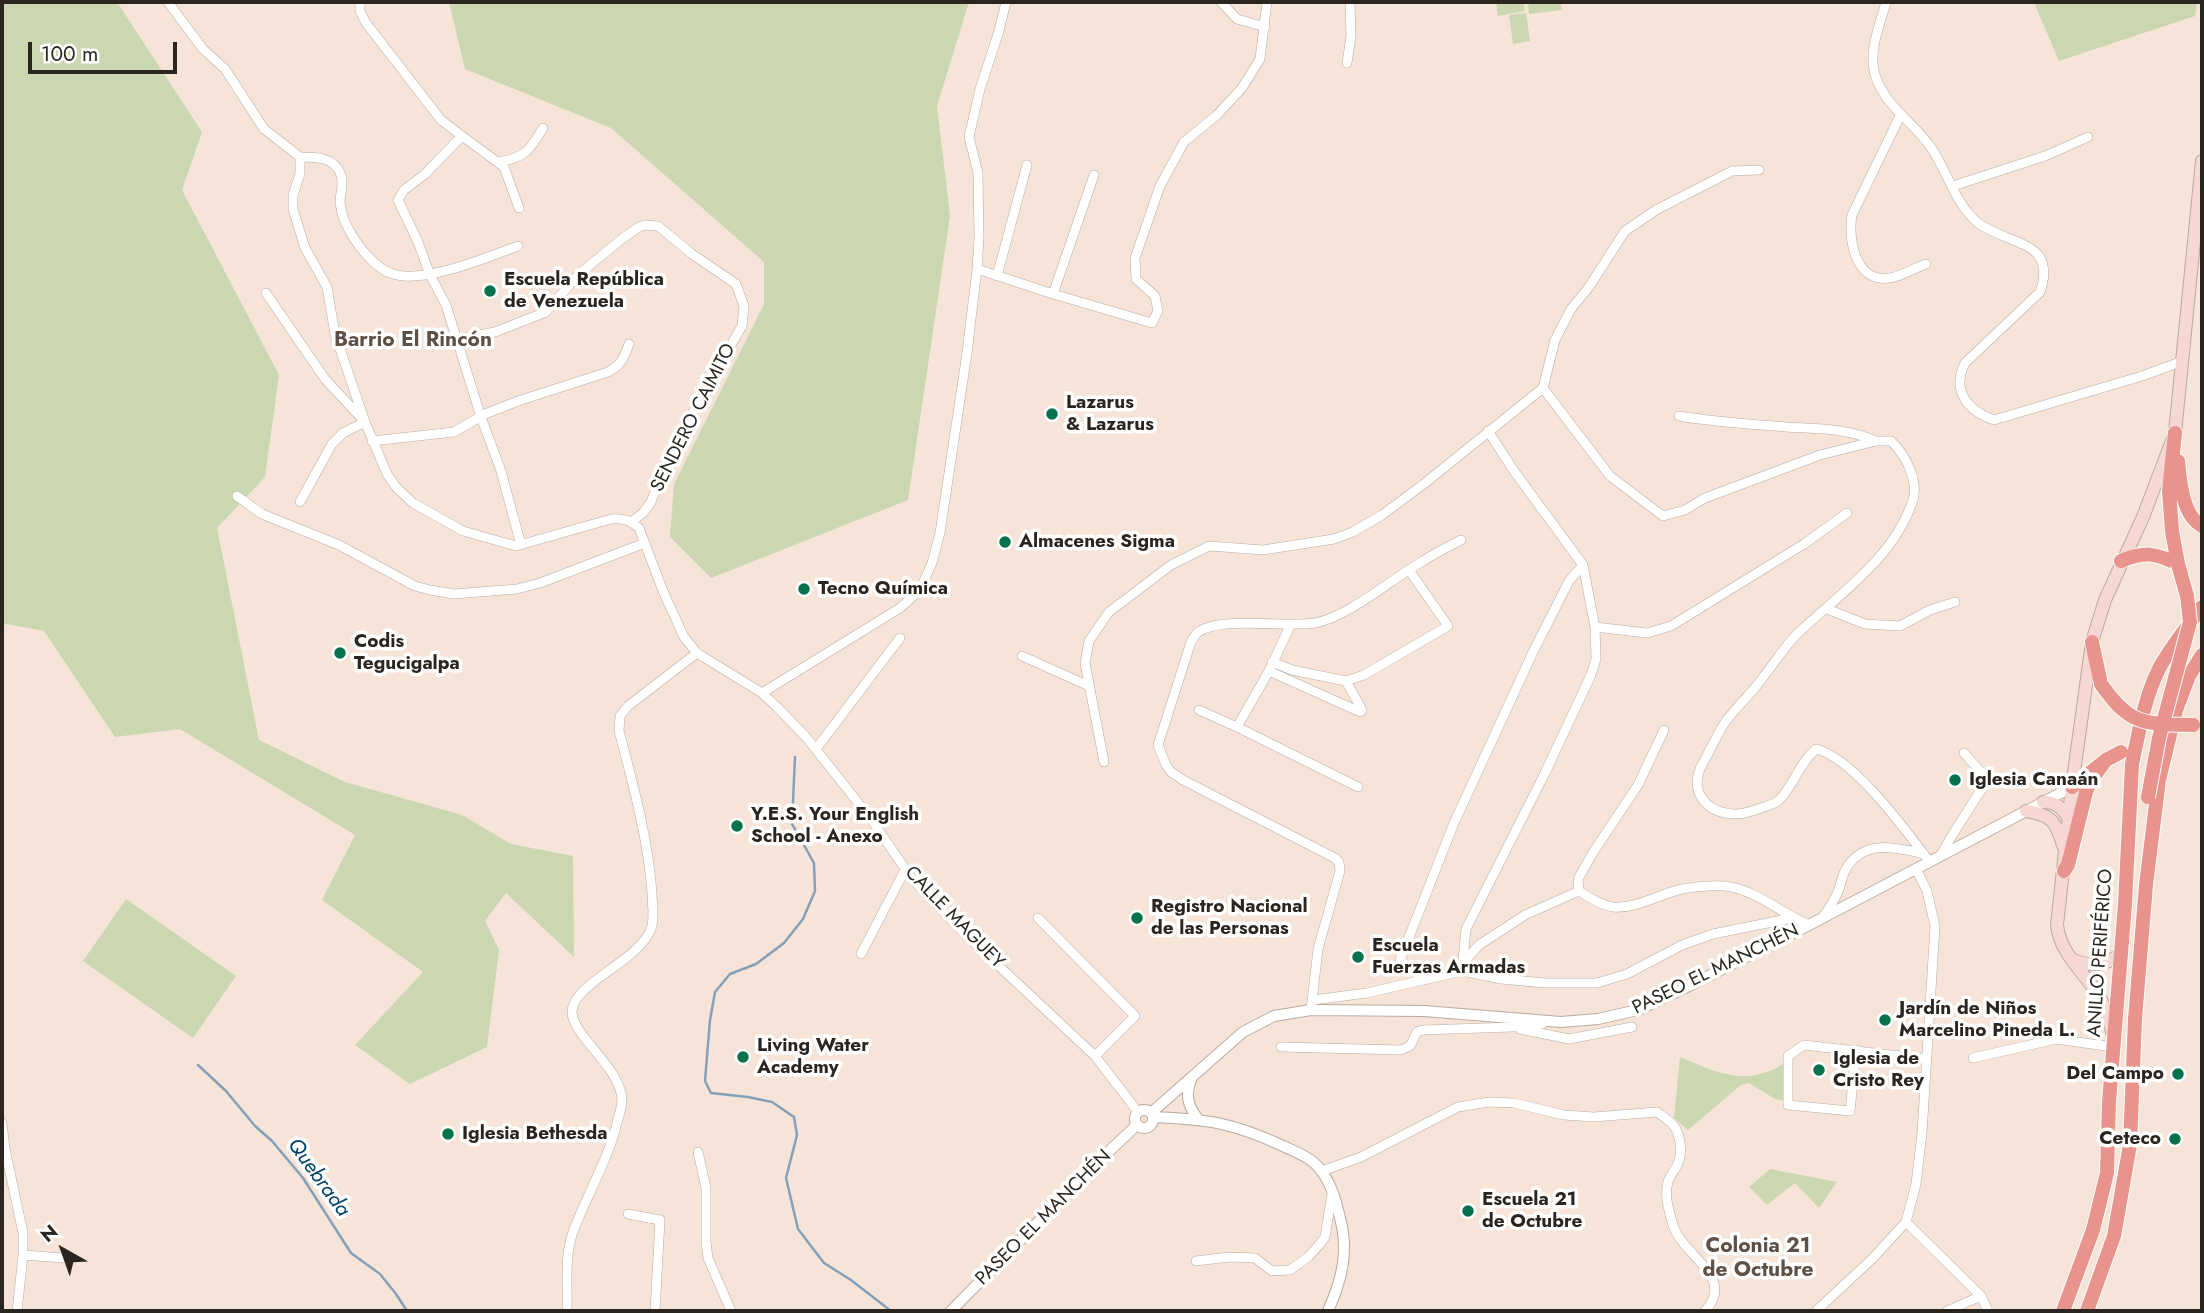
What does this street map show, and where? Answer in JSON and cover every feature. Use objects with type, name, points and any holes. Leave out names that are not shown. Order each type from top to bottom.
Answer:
[{"type":"highway","points":[[2146,885],[2148,797],[2159,738],[2190,622],[2187,596],[2172,531],[2169,491],[2175,433]]},
{"type":"highway","points":[[2175,433],[2185,503],[2196,522],[2202,526]]},
{"type":"highway","points":[[2121,561],[2138,554],[2152,554],[2178,564]]},
{"type":"highway","name":"ANILLO PERIFÉRICO","points":[[2063,1311],[2093,1230],[2107,1173],[2113,1042],[2132,764],[2136,743],[2148,696],[2160,667],[2202,607]]},
{"type":"highway","points":[[2092,642],[2101,684],[2113,702],[2128,714],[2148,724],[2193,725],[2202,721]]},
{"type":"highway","name":"ANILLO PERIFÉRICO","points":[[2087,1311],[2114,1236],[2130,1146],[2135,1019],[2146,885],[2159,779],[2173,721],[2189,676],[2202,655]]},
{"type":"highway","points":[[2072,787],[2120,752]]},
{"type":"highway","points":[[2064,871],[2068,865],[2086,792],[2091,780],[2106,760]]},
{"type":"highway","points":[[2081,1311],[2120,1210]]},
{"type":"highway","points":[[2068,1311],[2092,1250],[2093,1230]]},
{"type":"main road","points":[[2113,1042],[2108,1017],[2099,995],[2058,937],[2057,925],[2092,642],[2101,609],[2143,517],[2175,433],[2202,161]]},
{"type":"main road","points":[[2043,802],[2054,802],[2070,820]]},
{"type":"main road","points":[[2026,811],[2041,813],[2053,820],[2066,852]]},
{"type":"main road","points":[[2072,960],[2096,965],[2121,954]]},
{"type":"street","points":[[167,2],[203,49],[225,69],[264,129],[300,157],[325,159],[339,171],[342,183],[340,201],[348,230],[379,266],[391,274],[430,275],[518,246]]},
{"type":"street","points":[[360,2],[360,10],[366,23],[441,120],[498,162],[509,176],[519,208]]},
{"type":"street","points":[[762,693],[900,608],[920,590],[933,563],[940,533],[967,353],[977,269],[978,173],[969,137],[1006,2]]},
{"type":"street","points":[[1221,2],[1237,19],[1265,27]]},
{"type":"street","points":[[977,269],[1152,323],[1158,311],[1155,296],[1136,279],[1135,258],[1160,186],[1184,142],[1217,116],[1242,88],[1260,59],[1267,2]]},
{"type":"street","points":[[1347,63],[1351,36],[1349,2]]},
{"type":"street","points":[[1886,2],[1872,52],[1875,76],[1887,100],[1930,147],[1966,210],[1978,223],[1993,233],[2025,246],[2038,255],[2043,268],[2044,282],[2040,292],[1965,363],[1960,372],[1960,383],[1970,408],[1994,420],[2142,376],[2183,361]]},
{"type":"street","points":[[1900,116],[1852,215],[1851,243],[1857,260],[1866,272],[1876,277],[1889,278],[1926,264]]},
{"type":"street","points":[[498,162],[530,150],[543,128]]},
{"type":"street","points":[[462,136],[425,174],[404,190],[398,200],[446,305],[501,471],[521,545]]},
{"type":"street","points":[[1953,186],[2046,156],[2088,137]]},
{"type":"street","points":[[300,157],[300,174],[293,195],[293,209],[305,248],[327,288],[335,334],[372,441],[396,487],[413,503],[463,531],[516,546],[611,519],[622,518],[631,522]]},
{"type":"street","points":[[997,276],[1027,165]]},
{"type":"street","points":[[1104,762],[1084,663],[1089,641],[1109,612],[1171,565],[1209,546],[1263,550],[1334,539],[1353,532],[1425,484],[1543,388],[1555,340],[1572,309],[1625,231],[1656,210],[1732,171],[1759,170]]},
{"type":"street","points":[[1053,294],[1094,175]]},
{"type":"street","name":"SENDERO CAIMITO","points":[[458,339],[495,331],[546,312],[579,274],[639,227],[658,226],[692,254],[729,278],[740,290],[744,306],[742,326],[698,402],[651,502],[643,513],[631,522]]},
{"type":"street","points":[[266,293],[325,379],[365,422]]},
{"type":"street","points":[[372,441],[454,432],[518,401],[608,373],[624,359],[629,344]]},
{"type":"street","points":[[1543,388],[1610,476],[1663,516],[1685,510],[1705,498],[1821,455],[1876,441],[1891,441],[1900,450],[1913,484],[1913,501],[1902,523],[1874,563],[1796,635],[1750,695],[1726,721],[1700,769],[1696,786],[1700,799],[1712,808],[1734,814],[1757,810],[1778,802],[1809,755],[1816,749],[1826,752],[1863,782],[1927,858]]},
{"type":"street","points":[[1679,416],[1710,421],[1824,428],[1861,434],[1876,441]]},
{"type":"street","points":[[300,502],[332,444],[343,433],[365,422]]},
{"type":"street","points":[[1462,968],[1466,929],[1545,773],[1596,659],[1595,627],[1583,565],[1488,431]]},
{"type":"street","points":[[237,496],[262,514],[339,545],[415,586],[454,594],[517,589],[540,583],[646,543]]},
{"type":"street","points":[[1595,627],[1647,633],[1671,626],[1815,537],[1847,513]]},
{"type":"street","name":"CALLE MAGUEY","points":[[631,522],[639,528],[663,591],[684,636],[697,653],[762,693],[806,737],[871,819],[905,870],[969,937],[1095,1056],[1139,1112]]},
{"type":"street","points":[[1461,540],[1377,592],[1318,622],[1290,626],[1214,626],[1197,633],[1191,642],[1158,745],[1166,765],[1183,780],[1339,862],[1340,871],[1318,949],[1312,1005],[1424,980],[1462,968],[1501,979],[1545,983],[1597,983],[1627,974],[1682,945],[1713,934],[1793,918]]},
{"type":"street","points":[[1424,980],[1400,960],[1414,922],[1454,823],[1533,652],[1569,581],[1583,565]]},
{"type":"street","points":[[1270,666],[1346,681],[1364,674],[1448,626],[1409,570]]},
{"type":"street","points":[[1827,609],[1865,624],[1900,626],[1930,610],[1955,602]]},
{"type":"street","points":[[1237,727],[1290,626]]},
{"type":"street","points":[[816,749],[900,638]]},
{"type":"street","points":[[567,1311],[566,1257],[573,1233],[614,1138],[622,1101],[618,1083],[602,1057],[577,1028],[572,1012],[577,998],[639,948],[652,927],[650,863],[619,731],[620,716],[628,706],[697,653]]},
{"type":"street","points":[[1022,656],[1089,686]]},
{"type":"street","points":[[1270,666],[1360,712],[1362,710],[1346,681]]},
{"type":"street","points":[[1199,710],[1358,787]]},
{"type":"street","points":[[1664,730],[1638,785],[1578,879],[1579,891],[1594,902],[1614,907],[1637,905],[1682,889],[1723,886],[1749,891],[1809,925]]},
{"type":"street","points":[[1941,855],[1955,829],[1975,803],[1987,779],[1964,753]]},
{"type":"street","name":"PASEO EL MANCHÉN","points":[[1152,1115],[1194,1073],[1243,1032],[1274,1016],[1312,1005],[1561,1022],[1598,1019],[1638,1010],[1821,919],[1916,869],[1927,858],[1941,855],[2072,787]]},
{"type":"street","points":[[1821,919],[1834,899],[1847,867],[1858,854],[1876,847],[1899,848],[1927,858]]},
{"type":"street","points":[[1816,1311],[1872,1259],[1906,1222],[1916,1184],[1934,971],[1935,926],[1927,891],[1916,869]]},
{"type":"street","points":[[860,954],[905,870]]},
{"type":"street","points":[[1462,968],[1479,944],[1525,915],[1579,891]]},
{"type":"street","points":[[1038,918],[1135,1016],[1095,1056]]},
{"type":"street","points":[[1281,1047],[1401,1049],[1410,1046],[1413,1036],[1423,1030],[1512,1027],[1561,1022]]},
{"type":"street","points":[[1512,1027],[1569,1039],[1632,1027]]},
{"type":"street","points":[[1973,1058],[2056,1039],[2113,1042]]},
{"type":"street","points":[[1856,1050],[1850,1111],[1788,1105],[1788,1056],[1804,1045],[1856,1050],[1926,1059]]},
{"type":"street","points":[[1194,1073],[1187,1096],[1189,1107],[1198,1119]]},
{"type":"street","points":[[1322,1171],[1361,1157],[1458,1107],[1489,1102],[1514,1103],[1564,1115],[1594,1117],[1657,1112],[1675,1126],[1680,1141],[1680,1160],[1668,1180],[1667,1202],[1675,1231],[1714,1281],[1716,1294],[1705,1311]]},
{"type":"street","points":[[1152,1115],[1152,1123],[1148,1127],[1142,1128],[1138,1125],[1136,1116],[1145,1110],[1152,1115],[1227,1124],[1255,1133],[1307,1158],[1322,1171],[1342,1227],[1344,1259],[1338,1288],[1328,1311]]},
{"type":"street","points":[[2,1123],[3,1146],[23,1233],[17,1311]]},
{"type":"street","name":"PASEO EL MANCHÉN","points":[[951,1311],[1088,1171],[1138,1125]]},
{"type":"street","points":[[698,1152],[706,1188],[708,1258],[731,1311]]},
{"type":"street","points":[[1196,1261],[1229,1257],[1255,1258],[1272,1271],[1290,1270],[1308,1257],[1325,1237],[1332,1193]]},
{"type":"street","points":[[628,1214],[660,1220],[655,1311]]},
{"type":"street","points":[[1906,1222],[1981,1296],[1987,1311]]},
{"type":"street","points":[[23,1255],[64,1258]]},
{"type":"street","points":[[1947,1311],[1981,1296]]},
{"type":"green space","points":[[2,2],[117,2],[202,132],[182,190],[279,375],[265,477],[217,528],[259,740],[345,782],[462,815],[511,844],[573,856],[574,957],[506,893],[485,921],[499,950],[487,1047],[410,1084],[355,1045],[423,972],[322,900],[355,835],[180,729],[115,737],[44,631],[2,623]]},
{"type":"green space","points":[[449,2],[969,2],[937,106],[950,216],[908,500],[711,578],[670,537],[674,484],[764,304],[764,262],[611,128],[465,69]]},
{"type":"green space","points":[[1496,2],[1523,2],[1525,11],[1498,16]]},
{"type":"green space","points":[[1528,2],[1560,2],[1562,10],[1529,14]]},
{"type":"green space","points":[[2034,2],[2197,2],[2195,16],[2059,61]]},
{"type":"green space","points":[[1526,13],[1530,41],[1513,44],[1509,15]]},
{"type":"green space","points":[[126,899],[236,976],[193,1038],[83,961]]},
{"type":"green space","points":[[1680,1057],[1720,1072],[1746,1076],[1772,1070],[1786,1062],[1786,1101],[1775,1099],[1749,1083],[1741,1085],[1688,1130],[1674,1118]]},
{"type":"green space","points":[[1770,1169],[1837,1182],[1819,1208],[1795,1183],[1767,1205],[1749,1187]]},
{"type":"waterway","points":[[795,757],[792,824],[814,863],[815,891],[803,919],[784,943],[756,964],[730,974],[715,992],[705,1081],[711,1093],[772,1102],[794,1117],[797,1135],[786,1178],[798,1229],[824,1263],[891,1311]]},
{"type":"waterway","name":"Quebrada","points":[[198,1065],[272,1141],[303,1178],[351,1253],[380,1274],[407,1311]]},
{"type":"place","name":"Escuela República de Venezuela","points":[[490,291]]},
{"type":"place","name":"Lazarus & Lazarus","points":[[1052,414]]},
{"type":"place","name":"Almacenes Sigma","points":[[1005,542]]},
{"type":"place","name":"Tecno Química","points":[[804,589]]},
{"type":"place","name":"Codis Tegucigalpa","points":[[340,653]]},
{"type":"place","name":"Iglesia Canaán","points":[[1955,780]]},
{"type":"place","name":"Y.E.S. Your English School - Anexo","points":[[737,826]]},
{"type":"place","name":"Registro Nacional de las Personas","points":[[1137,918]]},
{"type":"place","name":"Escuela Fuerzas Armadas","points":[[1358,957]]},
{"type":"place","name":"Jardín de Niños Marcelino Pineda L.","points":[[1885,1020]]},
{"type":"place","name":"Living Water Academy","points":[[743,1057]]},
{"type":"place","name":"Iglesia de Cristo Rey","points":[[1819,1070]]},
{"type":"place","name":"Del Campo","points":[[2178,1074]]},
{"type":"place","name":"Iglesia Bethesda","points":[[448,1134]]},
{"type":"place","name":"Ceteco","points":[[2175,1139]]},
{"type":"place","name":"Escuela 21 de Octubre","points":[[1468,1211]]},
{"type":"district","name":"Barrio El Rincón","points":[[413,341]]},
{"type":"district","name":"Colonia 21 de Octubre","points":[[1758,1259]]}]
